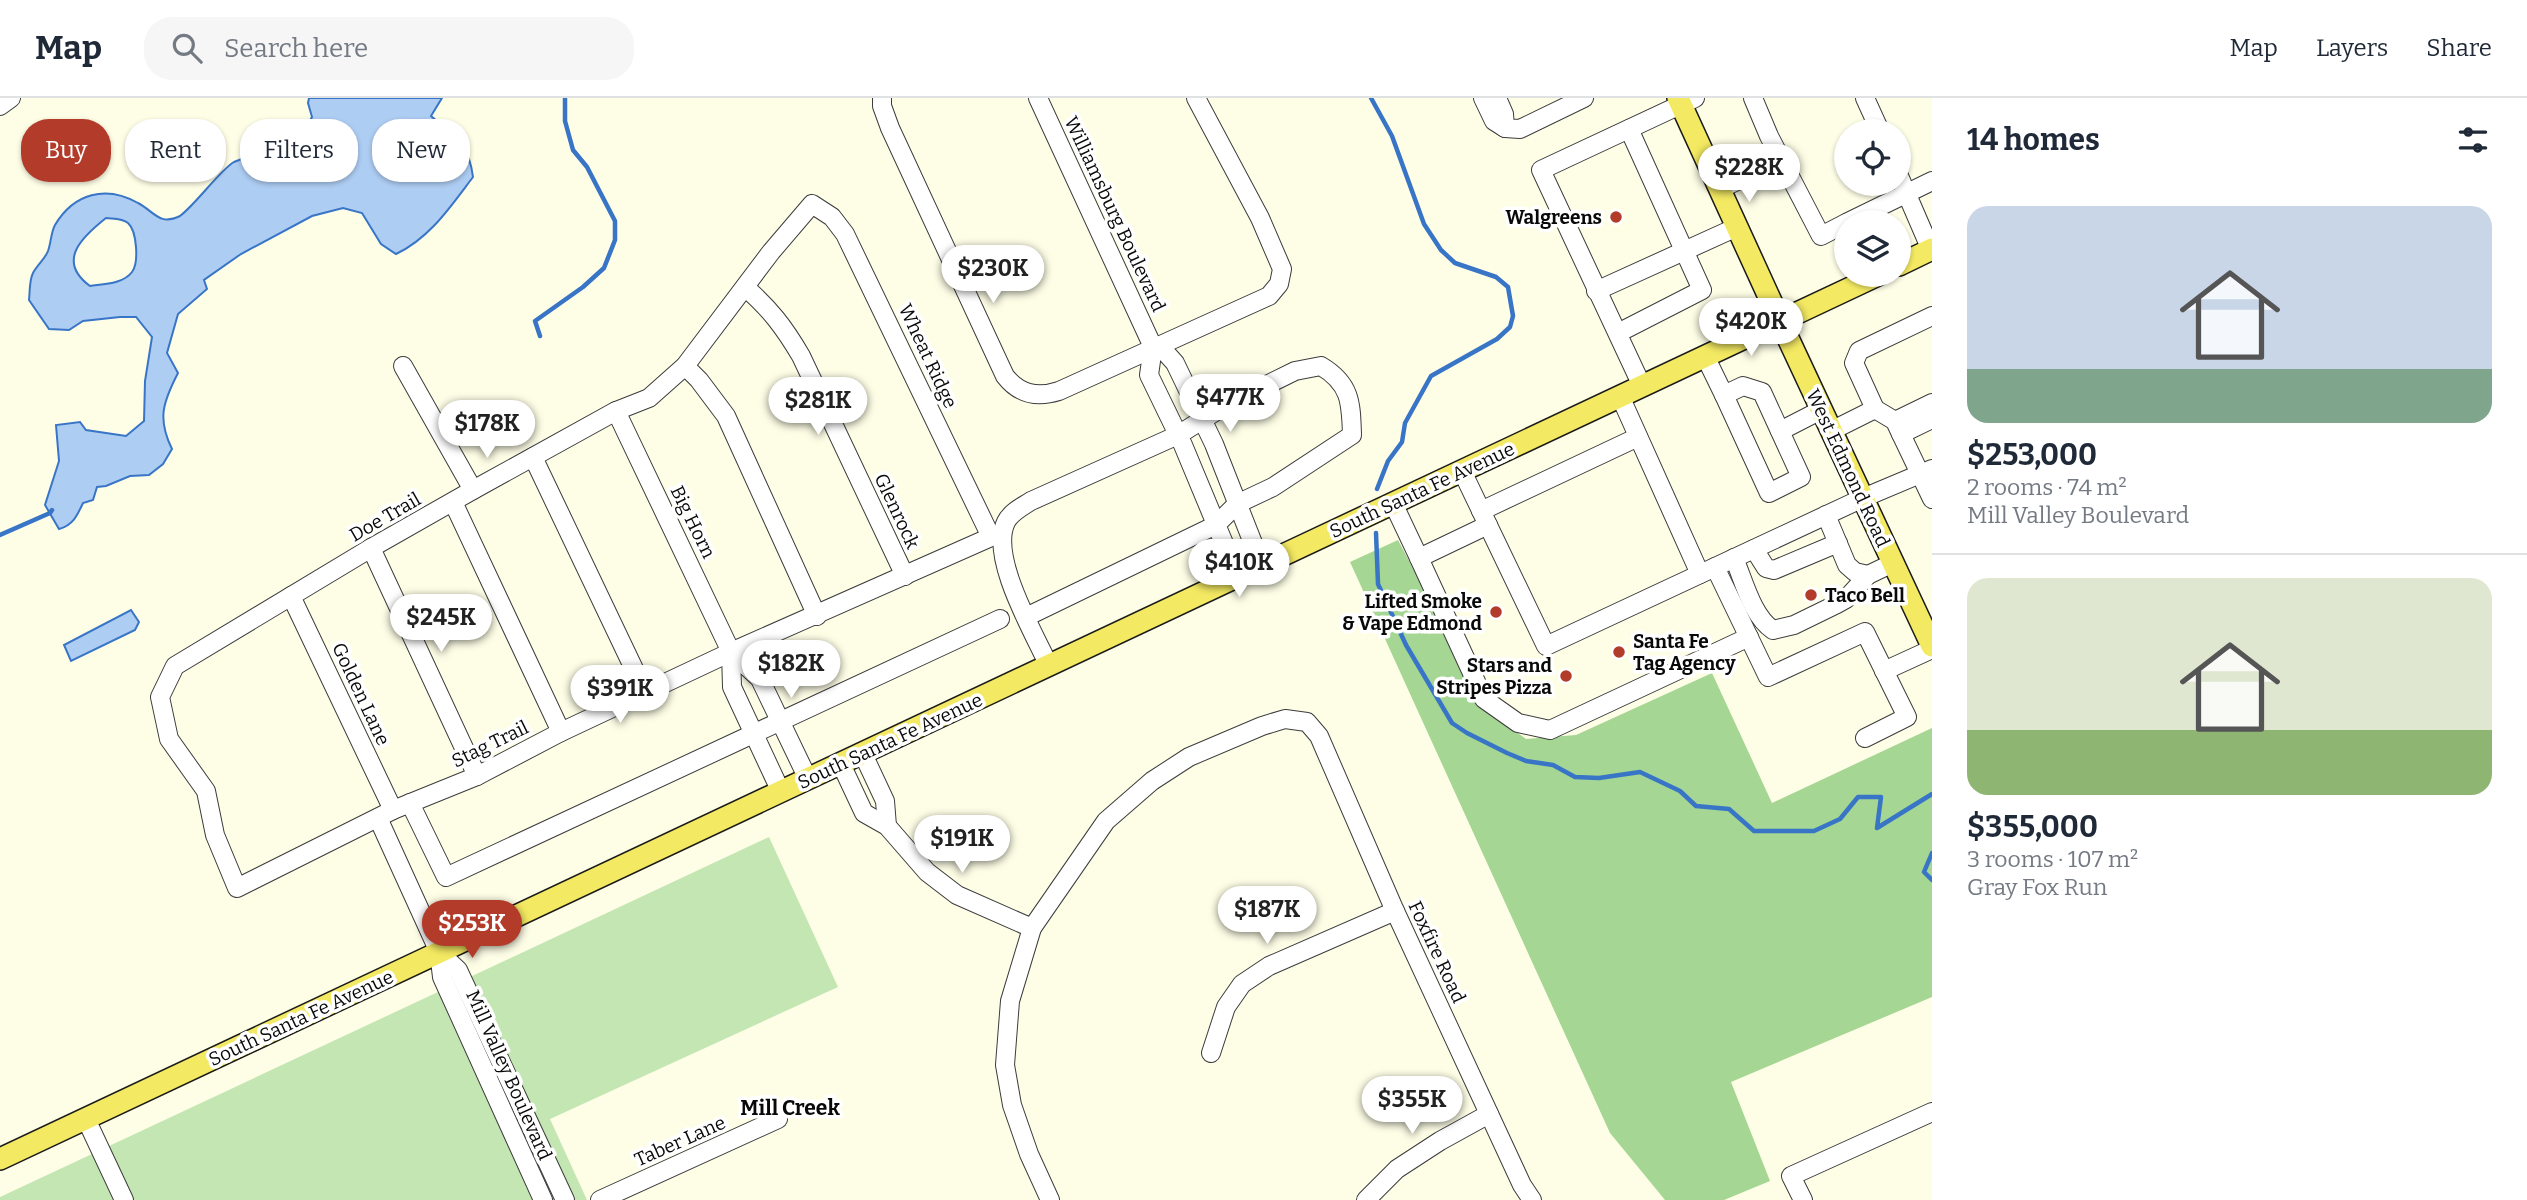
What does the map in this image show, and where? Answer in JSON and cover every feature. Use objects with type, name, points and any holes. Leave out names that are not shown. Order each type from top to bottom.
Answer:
[{"type":"main road","name":"West Edmond Road","points":[[1685,100],[1720,190],[1932,647]]},
{"type":"main road","points":[[1911,259],[1931,249]]},
{"type":"main road","name":"South Santa Fe Avenue","points":[[0,1159],[1852,287]]},
{"type":"street","points":[[0,106],[11,98]]},
{"type":"street","points":[[882,98],[890,128],[1005,376],[1015,387],[1030,394],[1049,394],[1269,296],[1279,284],[1282,269],[1260,218],[1196,98]]},
{"type":"street","name":"Williamsburg Boulevard","points":[[1038,98],[1153,347],[1149,375],[1178,435],[1238,577]]},
{"type":"street","points":[[1483,98],[1494,121],[1505,128],[1520,129],[1584,98]]},
{"type":"street","points":[[1497,98],[1504,114],[1505,128]]},
{"type":"street","points":[[1753,98],[1821,236],[1834,230]]},
{"type":"street","points":[[1865,98],[1875,119]]},
{"type":"street","points":[[1642,386],[1541,170],[1685,100]]},
{"type":"street","points":[[1618,333],[1702,290],[1629,129]]},
{"type":"street","points":[[1720,190],[1783,159]]},
{"type":"street","points":[[1911,192],[1932,181]]},
{"type":"street","points":[[1873,210],[1902,196]]},
{"type":"street","points":[[1907,196],[1931,249]]},
{"type":"street","name":"Doe Trail","points":[[237,888],[215,835],[206,791],[169,739],[160,697],[175,666],[473,490],[616,411],[649,398],[685,366],[744,287],[812,204]]},
{"type":"street","name":"Wheat Ridge","points":[[812,204],[832,217],[845,234],[991,537]]},
{"type":"street","points":[[1596,291],[1737,226]]},
{"type":"street","name":"Glenrock","points":[[744,287],[768,307],[782,324],[801,356],[905,576]]},
{"type":"street","points":[[1932,316],[1859,351],[1854,363],[1875,409],[1898,428],[1926,472],[1932,499]]},
{"type":"street","name":"Williamsburg Boulevard","points":[[1153,347],[1166,353],[1175,363],[1262,566]]},
{"type":"street","points":[[1705,356],[1769,493],[1801,477],[1762,392],[1743,386],[1724,395]]},
{"type":"street","points":[[404,366],[473,490]]},
{"type":"street","points":[[685,366],[726,416],[817,615]]},
{"type":"street","points":[[1026,617],[1216,525],[1237,504],[1273,487],[1352,435],[1352,403],[1336,375],[1321,366],[1295,371],[1201,419],[1178,435],[1031,501],[1015,511],[1006,522],[1003,555],[1011,584],[1026,617],[1049,666]]},
{"type":"street","points":[[1620,397],[1708,570],[1749,637],[1768,677],[1865,632],[1906,717],[1865,738]]},
{"type":"street","points":[[1898,428],[1932,403]]},
{"type":"street","points":[[1831,431],[1875,409]]},
{"type":"street","points":[[1780,431],[1821,410]]},
{"type":"street","name":"Big Horn","points":[[616,411],[731,652],[760,679],[808,779]]},
{"type":"street","points":[[1898,428],[1932,419]]},
{"type":"street","points":[[1419,558],[1484,518],[1638,437]]},
{"type":"street","points":[[533,457],[645,692]]},
{"type":"street","points":[[1462,471],[1546,646],[1863,498],[1926,472]]},
{"type":"street","points":[[453,502],[561,732]]},
{"type":"street","points":[[1393,503],[1484,699],[1518,723],[1550,730],[1749,637]]},
{"type":"street","points":[[1826,515],[1847,565],[1855,572],[1868,575]]},
{"type":"street","name":"Stag Trail","points":[[237,888],[394,810],[477,776],[645,692],[991,537]]},
{"type":"street","points":[[1754,549],[1766,568],[1774,570],[1838,543]]},
{"type":"street","points":[[371,548],[477,776]]},
{"type":"street","points":[[1734,558],[1759,614],[1773,630],[1794,625],[1846,599],[1868,575],[1893,562]]},
{"type":"street","name":"Golden Lane","points":[[291,596],[394,810],[439,952]]},
{"type":"street","points":[[394,810],[446,877],[1000,619]]},
{"type":"street","points":[[1884,671],[1932,647]]},
{"type":"street","name":"Big Horn","points":[[731,652],[732,687],[781,792]]},
{"type":"street","name":"Foxfire Road","points":[[1032,928],[1106,821],[1152,781],[1189,757],[1262,726],[1285,719],[1307,722],[1323,745],[1395,911],[1522,1185],[1532,1200]]},
{"type":"street","points":[[863,754],[885,801],[887,826]]},
{"type":"street","points":[[841,764],[864,813],[887,826],[911,857],[957,895],[1032,928],[1010,1001],[1005,1065],[1012,1105],[1029,1154],[1050,1200]]},
{"type":"street","points":[[1211,1053],[1226,1007],[1242,984],[1269,966],[1395,911]]},
{"type":"street","name":"Mill Valley Boulevard","points":[[439,952],[442,977],[543,1200]]},
{"type":"street","name":"Mill Valley Boulevard","points":[[439,952],[458,970],[565,1200]]},
{"type":"street","points":[[1803,1200],[1790,1176],[1932,1112]]},
{"type":"street","points":[[1366,1200],[1397,1169],[1489,1114]]},
{"type":"street","points":[[86,1119],[124,1200]]},
{"type":"street","name":"Taber Lane","points":[[600,1200],[778,1119]]},
{"type":"green space","points":[[1398,540],[1482,707],[1526,739],[1576,735],[1712,673],[1772,803],[1932,728],[1932,997],[1731,1082],[1770,1181],[1724,1200],[1665,1200],[1610,1133],[1350,562]]},
{"type":"green space","points":[[769,837],[838,987],[550,1119],[587,1200],[0,1200],[0,1197]]},
{"type":"water","points":[[309,98],[442,98],[431,116],[434,119],[372,119],[372,182],[469,182],[430,230],[396,254],[381,244],[362,213],[343,208],[312,216],[241,254],[204,280],[207,289],[178,314],[167,353],[178,373],[166,402],[163,419],[172,449],[163,464],[149,475],[130,476],[97,487],[93,500],[83,503],[74,519],[59,529],[45,505],[59,461],[56,425],[80,422],[86,430],[126,436],[144,421],[145,381],[152,337],[136,317],[83,321],[69,330],[49,329],[29,300],[32,276],[48,251],[55,225],[71,206],[81,199],[103,194],[126,197],[162,219],[173,219],[180,216],[213,182],[226,182],[226,169],[240,159],[240,182],[358,182],[358,119],[311,119]],"holes":[[[106,218],[128,223],[133,233],[136,247],[134,268],[128,276],[118,281],[90,286],[80,277],[75,267],[76,250],[81,241]]]},
{"type":"water","points":[[131,610],[139,622],[135,630],[71,661],[64,645]]},
{"type":"waterway","points":[[540,336],[535,321],[583,287],[604,268],[615,240],[615,221],[587,167],[573,150],[565,121],[565,98]]},
{"type":"waterway","points":[[1371,98],[1392,136],[1424,224],[1441,250],[1455,263],[1496,277],[1508,287],[1513,316],[1510,327],[1497,339],[1431,376],[1405,423],[1402,442],[1388,461],[1377,489]]},
{"type":"waterway","points":[[0,535],[52,510]]},
{"type":"waterway","points":[[1376,533],[1378,584],[1406,645],[1452,723],[1507,753],[1526,761],[1553,765],[1575,777],[1599,778],[1640,772],[1680,791],[1696,806],[1729,809],[1754,831],[1814,831],[1840,819],[1858,797],[1881,797],[1877,828],[1932,794]]},
{"type":"waterway","points":[[1932,853],[1924,872],[1932,880]]},
{"type":"place","name":"Walgreens","points":[[1616,217]]},
{"type":"place","name":"Taco Bell","points":[[1811,595]]},
{"type":"place","name":"Lifted Smoke & Vape Edmond","points":[[1496,612]]},
{"type":"place","name":"Santa Fe Tag Agency","points":[[1619,652]]},
{"type":"place","name":"Stars and Stripes Pizza","points":[[1566,676]]},
{"type":"district","name":"Mill Creek","points":[[790,1108]]}]
